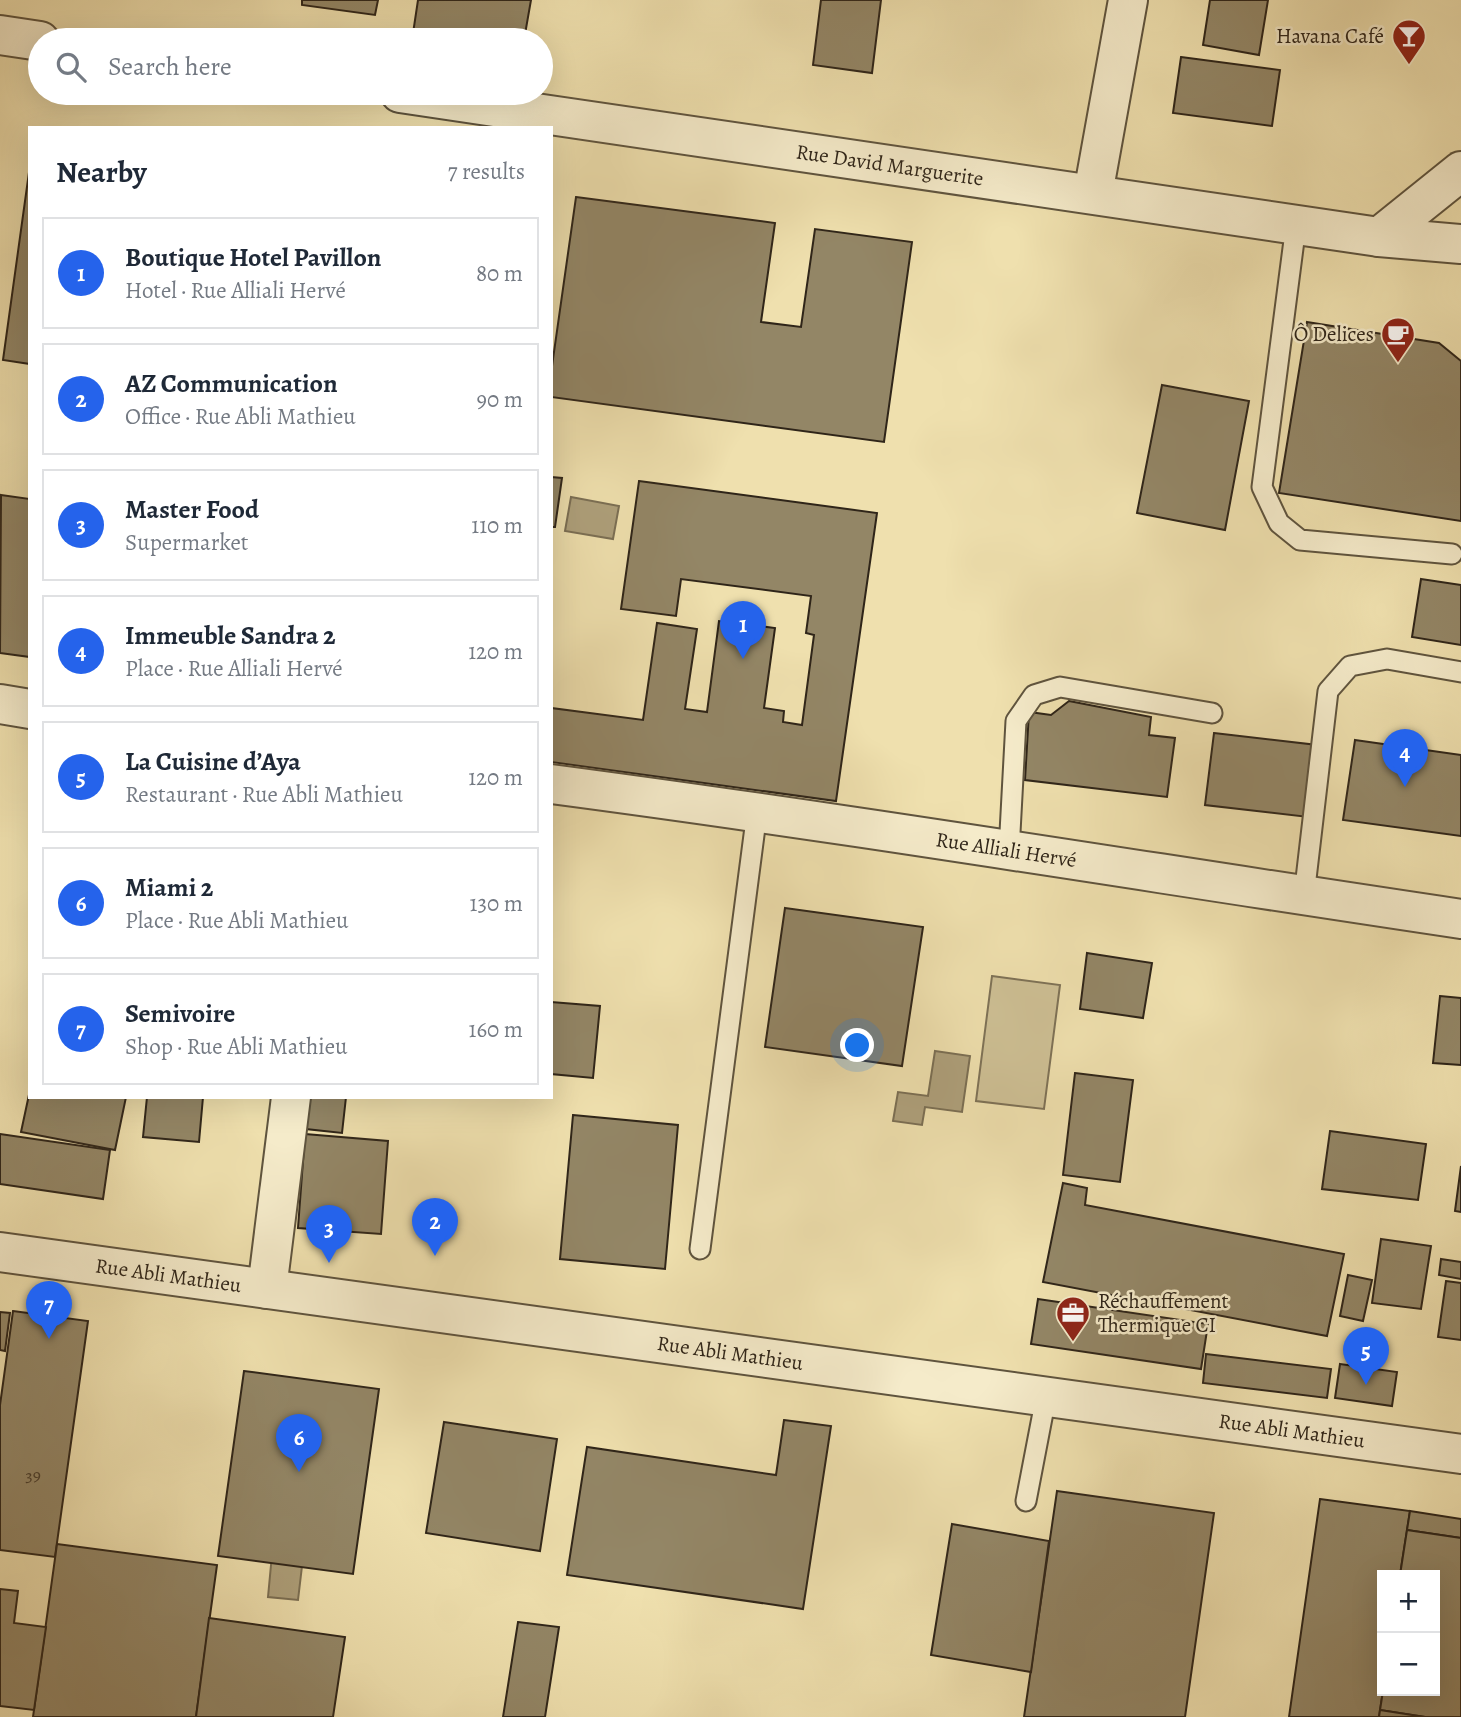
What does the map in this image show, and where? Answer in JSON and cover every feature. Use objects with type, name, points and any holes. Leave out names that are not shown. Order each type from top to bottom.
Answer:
[{"type":"street","points":[[1093,194],[1128,0]]},
{"type":"street","points":[[0,35],[28,39]]},
{"type":"street","name":"Rue David Marguerite","points":[[482,105],[1379,237],[1461,244]]},
{"type":"street","points":[[1379,237],[1461,171]]},
{"type":"street","points":[[0,704],[28,709]]},
{"type":"street","name":"Rue Alliali Hervé","points":[[553,784],[757,812],[1461,919]]},
{"type":"street","points":[[267,1289],[290,1099]]},
{"type":"street","name":"Rue Abli Mathieu","points":[[0,1252],[1461,1454]]},
{"type":"lane","points":[[1296,225],[1262,487],[1273,511],[1279,523],[1300,540],[1452,554]]},
{"type":"lane","points":[[1304,896],[1328,691],[1350,666],[1387,659],[1461,673]]},
{"type":"lane","points":[[1009,851],[1016,721],[1034,695],[1060,687],[1212,713]]},
{"type":"lane","points":[[700,1249],[757,812]]},
{"type":"lane","points":[[1026,1501],[1046,1397]]},
{"type":"shaded area","points":[[571,497],[619,506],[613,539],[565,531]]},
{"type":"shaded area","points":[[992,976],[1060,985],[1044,1109],[976,1101]]},
{"type":"shaded area","points":[[935,1051],[970,1056],[962,1112],[925,1107],[922,1125],[893,1121],[898,1092],[928,1096]]},
{"type":"shaded area","points":[[273,1544],[304,1549],[298,1600],[268,1597]]},
{"type":"building","points":[[302,0],[378,0],[375,15],[302,5]]},
{"type":"building","points":[[418,0],[531,0],[526,28],[414,28]]},
{"type":"building","points":[[821,0],[881,0],[872,73],[813,65]]},
{"type":"building","points":[[1210,0],[1268,0],[1259,55],[1203,45]]},
{"type":"building","points":[[1181,57],[1280,70],[1272,126],[1173,113]]},
{"type":"building","points":[[28,179],[28,364],[3,360]]},
{"type":"building","points":[[576,197],[775,223],[761,322],[801,327],[815,229],[912,242],[884,442],[553,397],[553,359]]},
{"type":"building","points":[[1307,322],[1439,343],[1461,361],[1461,521],[1279,493]]},
{"type":"building","points":[[1162,385],[1249,401],[1225,530],[1137,513]]},
{"type":"building","points":[[553,477],[562,478],[553,527]]},
{"type":"building","points":[[639,481],[877,513],[836,801],[553,762],[553,708],[643,720],[657,623],[697,629],[685,709],[707,712],[719,621],[775,628],[764,708],[784,711],[783,722],[802,725],[814,635],[806,633],[811,596],[681,579],[676,616],[621,609]]},
{"type":"building","points":[[1,495],[28,499],[28,657],[0,653]]},
{"type":"building","points":[[1421,579],[1461,585],[1461,645],[1412,637]]},
{"type":"building","points":[[1069,701],[1151,717],[1149,735],[1175,738],[1167,797],[1025,780],[1029,712],[1051,715]]},
{"type":"building","points":[[1214,733],[1317,745],[1308,817],[1205,805]]},
{"type":"building","points":[[1355,740],[1461,755],[1461,836],[1343,820]]},
{"type":"building","points":[[785,908],[923,927],[902,1066],[765,1047]]},
{"type":"building","points":[[1087,953],[1152,963],[1143,1018],[1080,1009]]},
{"type":"building","points":[[1440,996],[1461,998],[1461,1065],[1433,1063]]},
{"type":"building","points":[[553,1002],[600,1006],[593,1078],[553,1074]]},
{"type":"building","points":[[1075,1073],[1133,1080],[1120,1182],[1063,1175]]},
{"type":"building","points":[[28,1099],[126,1099],[115,1150],[21,1132]]},
{"type":"building","points":[[147,1099],[203,1099],[199,1142],[143,1137]]},
{"type":"building","points":[[309,1099],[346,1099],[342,1133],[306,1129]]},
{"type":"building","points":[[573,1115],[678,1125],[665,1269],[560,1259]]},
{"type":"building","points":[[1330,1131],[1426,1144],[1418,1200],[1322,1189]]},
{"type":"building","points":[[0,1134],[110,1150],[103,1199],[0,1184]]},
{"type":"building","points":[[305,1134],[388,1141],[381,1234],[298,1228]]},
{"type":"building","points":[[1461,1166],[1461,1212],[1455,1211]]},
{"type":"building","points":[[1063,1183],[1087,1188],[1085,1205],[1344,1254],[1327,1336],[1043,1282]]},
{"type":"building","points":[[1381,1239],[1431,1246],[1421,1309],[1372,1303]]},
{"type":"building","points":[[1441,1259],[1461,1262],[1461,1279],[1439,1275]]},
{"type":"building","points":[[1348,1275],[1372,1280],[1363,1321],[1340,1316]]},
{"type":"building","points":[[1446,1281],[1461,1283],[1461,1340],[1438,1337]]},
{"type":"building","points":[[1038,1299],[1208,1324],[1201,1369],[1031,1344]]},
{"type":"building","points":[[13,1311],[88,1321],[55,1557],[0,1550],[0,1405]]},
{"type":"building","points":[[0,1312],[10,1313],[5,1351],[0,1350]]},
{"type":"building","points":[[1206,1354],[1331,1369],[1327,1398],[1203,1383]]},
{"type":"building","points":[[1340,1364],[1397,1372],[1392,1406],[1335,1398]]},
{"type":"building","points":[[244,1371],[379,1389],[353,1574],[218,1556]]},
{"type":"building","points":[[784,1420],[831,1426],[803,1609],[567,1575],[587,1447],[776,1475]]},
{"type":"building","points":[[444,1422],[557,1439],[540,1551],[426,1533]]},
{"type":"building","points":[[1057,1491],[1214,1513],[1185,1717],[1024,1717]]},
{"type":"building","points":[[1320,1499],[1410,1511],[1401,1570],[1377,1570],[1377,1696],[1382,1696],[1379,1717],[1289,1717]]},
{"type":"building","points":[[1410,1511],[1461,1519],[1461,1538],[1407,1530]]},
{"type":"building","points":[[952,1524],[1049,1541],[1031,1672],[931,1655]]},
{"type":"building","points":[[1407,1530],[1461,1538],[1461,1717],[1425,1717],[1380,1710],[1382,1696],[1440,1696],[1440,1570],[1401,1570]]},
{"type":"building","points":[[57,1544],[217,1565],[196,1717],[33,1717]]},
{"type":"building","points":[[0,1589],[18,1591],[14,1623],[46,1627],[34,1710],[0,1706]]},
{"type":"building","points":[[209,1618],[345,1637],[333,1717],[196,1717]]},
{"type":"building","points":[[518,1622],[559,1627],[545,1717],[503,1717]]},
{"type":"building","points":[[1380,1710],[1425,1717],[1379,1717]]},
{"type":"place","name":"Havana Café","points":[[1409,66]]},
{"type":"place","name":"Ô Delices","points":[[1398,364]]},
{"type":"place","name":"Boutique Hotel Pavillon","points":[[743,659]]},
{"type":"place","name":"Immeuble Sandra 2","points":[[1405,787]]},
{"type":"place","name":"AZ Communication","points":[[435,1256]]},
{"type":"place","name":"Master Food","points":[[329,1263]]},
{"type":"place","name":"Semivoire","points":[[49,1339]]},
{"type":"place","name":"Réchauffement Thermique CI","points":[[1073,1343]]},
{"type":"place","name":"La Cuisine d’Aya","points":[[1366,1385]]},
{"type":"place","name":"Miami 2","points":[[299,1472]]}]
